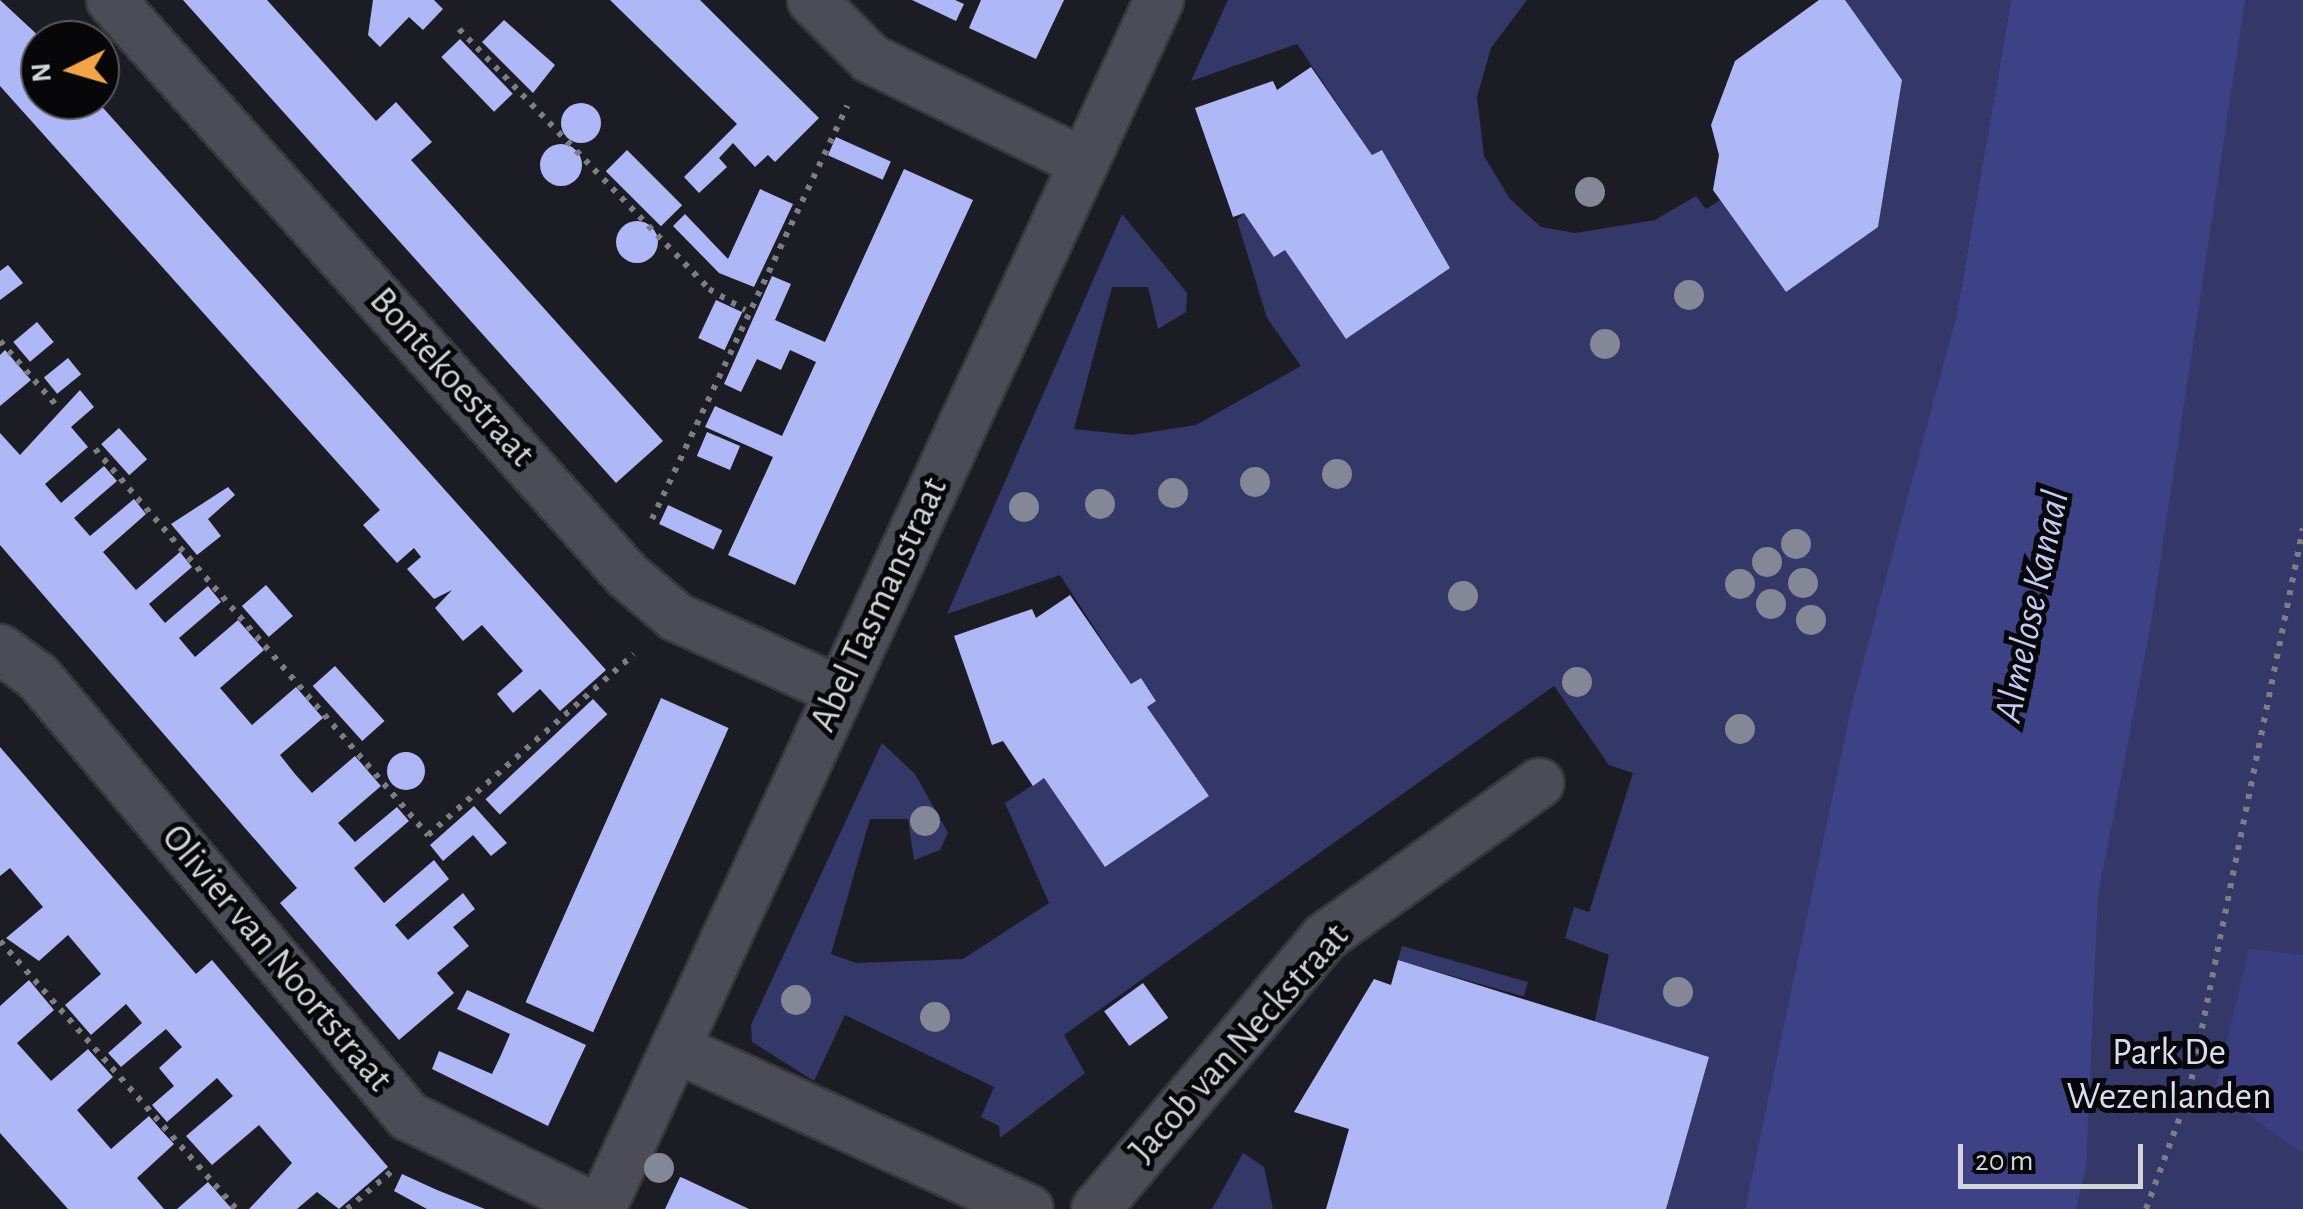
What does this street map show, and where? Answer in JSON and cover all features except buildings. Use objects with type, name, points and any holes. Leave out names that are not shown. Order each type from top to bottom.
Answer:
[{"type":"street","name":"Bontekoestraat","points":[[111,0],[628,576],[676,617],[840,691]]},
{"type":"street","points":[[812,0],[870,58],[1084,163]]},
{"type":"street","name":"Abel Tasmanstraat","points":[[600,1209],[1159,0]]},
{"type":"street","name":"Olivier van Noortstraat","points":[[0,649],[38,677],[408,1116],[600,1209]]},
{"type":"street","name":"Jacob van Neckstraat","points":[[1096,1209],[1325,936],[1539,783]]},
{"type":"street","points":[[675,1048],[1029,1209]]},
{"type":"path","points":[[459,29],[710,289],[745,310]]},
{"type":"path","points":[[628,576],[745,310],[870,58]]},
{"type":"path","points":[[0,341],[56,405]]},
{"type":"path","points":[[96,449],[428,835],[676,617]]},
{"type":"path","points":[[2146,1209],[2189,1092],[2303,528]]},
{"type":"path","points":[[0,941],[236,1209]]},
{"type":"green space","points":[[1228,0],[1527,0],[1491,48],[1477,97],[1484,156],[1510,199],[1541,227],[1575,233],[1655,220],[1696,196],[1706,209],[1720,200],[1786,292],[1878,226],[1902,80],[1845,0],[2011,0],[1956,318],[1745,1209],[1666,1209],[1709,1057],[1594,1024],[1609,955],[1565,938],[1574,907],[1589,912],[1633,773],[1609,765],[1554,686],[1064,1035],[1085,1073],[1000,1138],[999,1126],[981,1117],[994,1087],[845,1015],[814,1081],[752,1042],[751,1025],[882,743],[915,774],[948,833],[940,850],[914,860],[908,819],[870,819],[831,954],[856,963],[963,959],[1049,903],[1005,803],[1044,778],[1105,867],[1209,796],[1147,707],[1156,700],[1141,678],[1131,684],[1060,575],[947,614],[1122,214],[1187,293],[1186,312],[1158,329],[1148,287],[1112,287],[1074,429],[1131,435],[1196,425],[1301,366],[1267,318],[1237,220],[1244,213],[1275,257],[1285,250],[1346,339],[1450,268],[1382,150],[1372,155],[1297,44],[1191,81]]},
{"type":"green space","name":"Park De Wezenlanden","points":[[2226,0],[2303,0],[2303,1209],[2010,1209]]},
{"type":"green space","points":[[1402,946],[1528,982],[1524,997],[1398,960]]},
{"type":"green space","points":[[1243,1153],[1264,1167],[1273,1209],[1212,1209]]},
{"type":"shaded area","points":[[2249,949],[2303,955],[2303,1154],[2215,1091]]},
{"type":"water","name":"Almelose Kanaal","points":[[2011,0],[2245,0],[2150,629],[2098,895],[2086,1167],[2076,1209],[1745,1209],[1853,700],[1956,318]]}]
